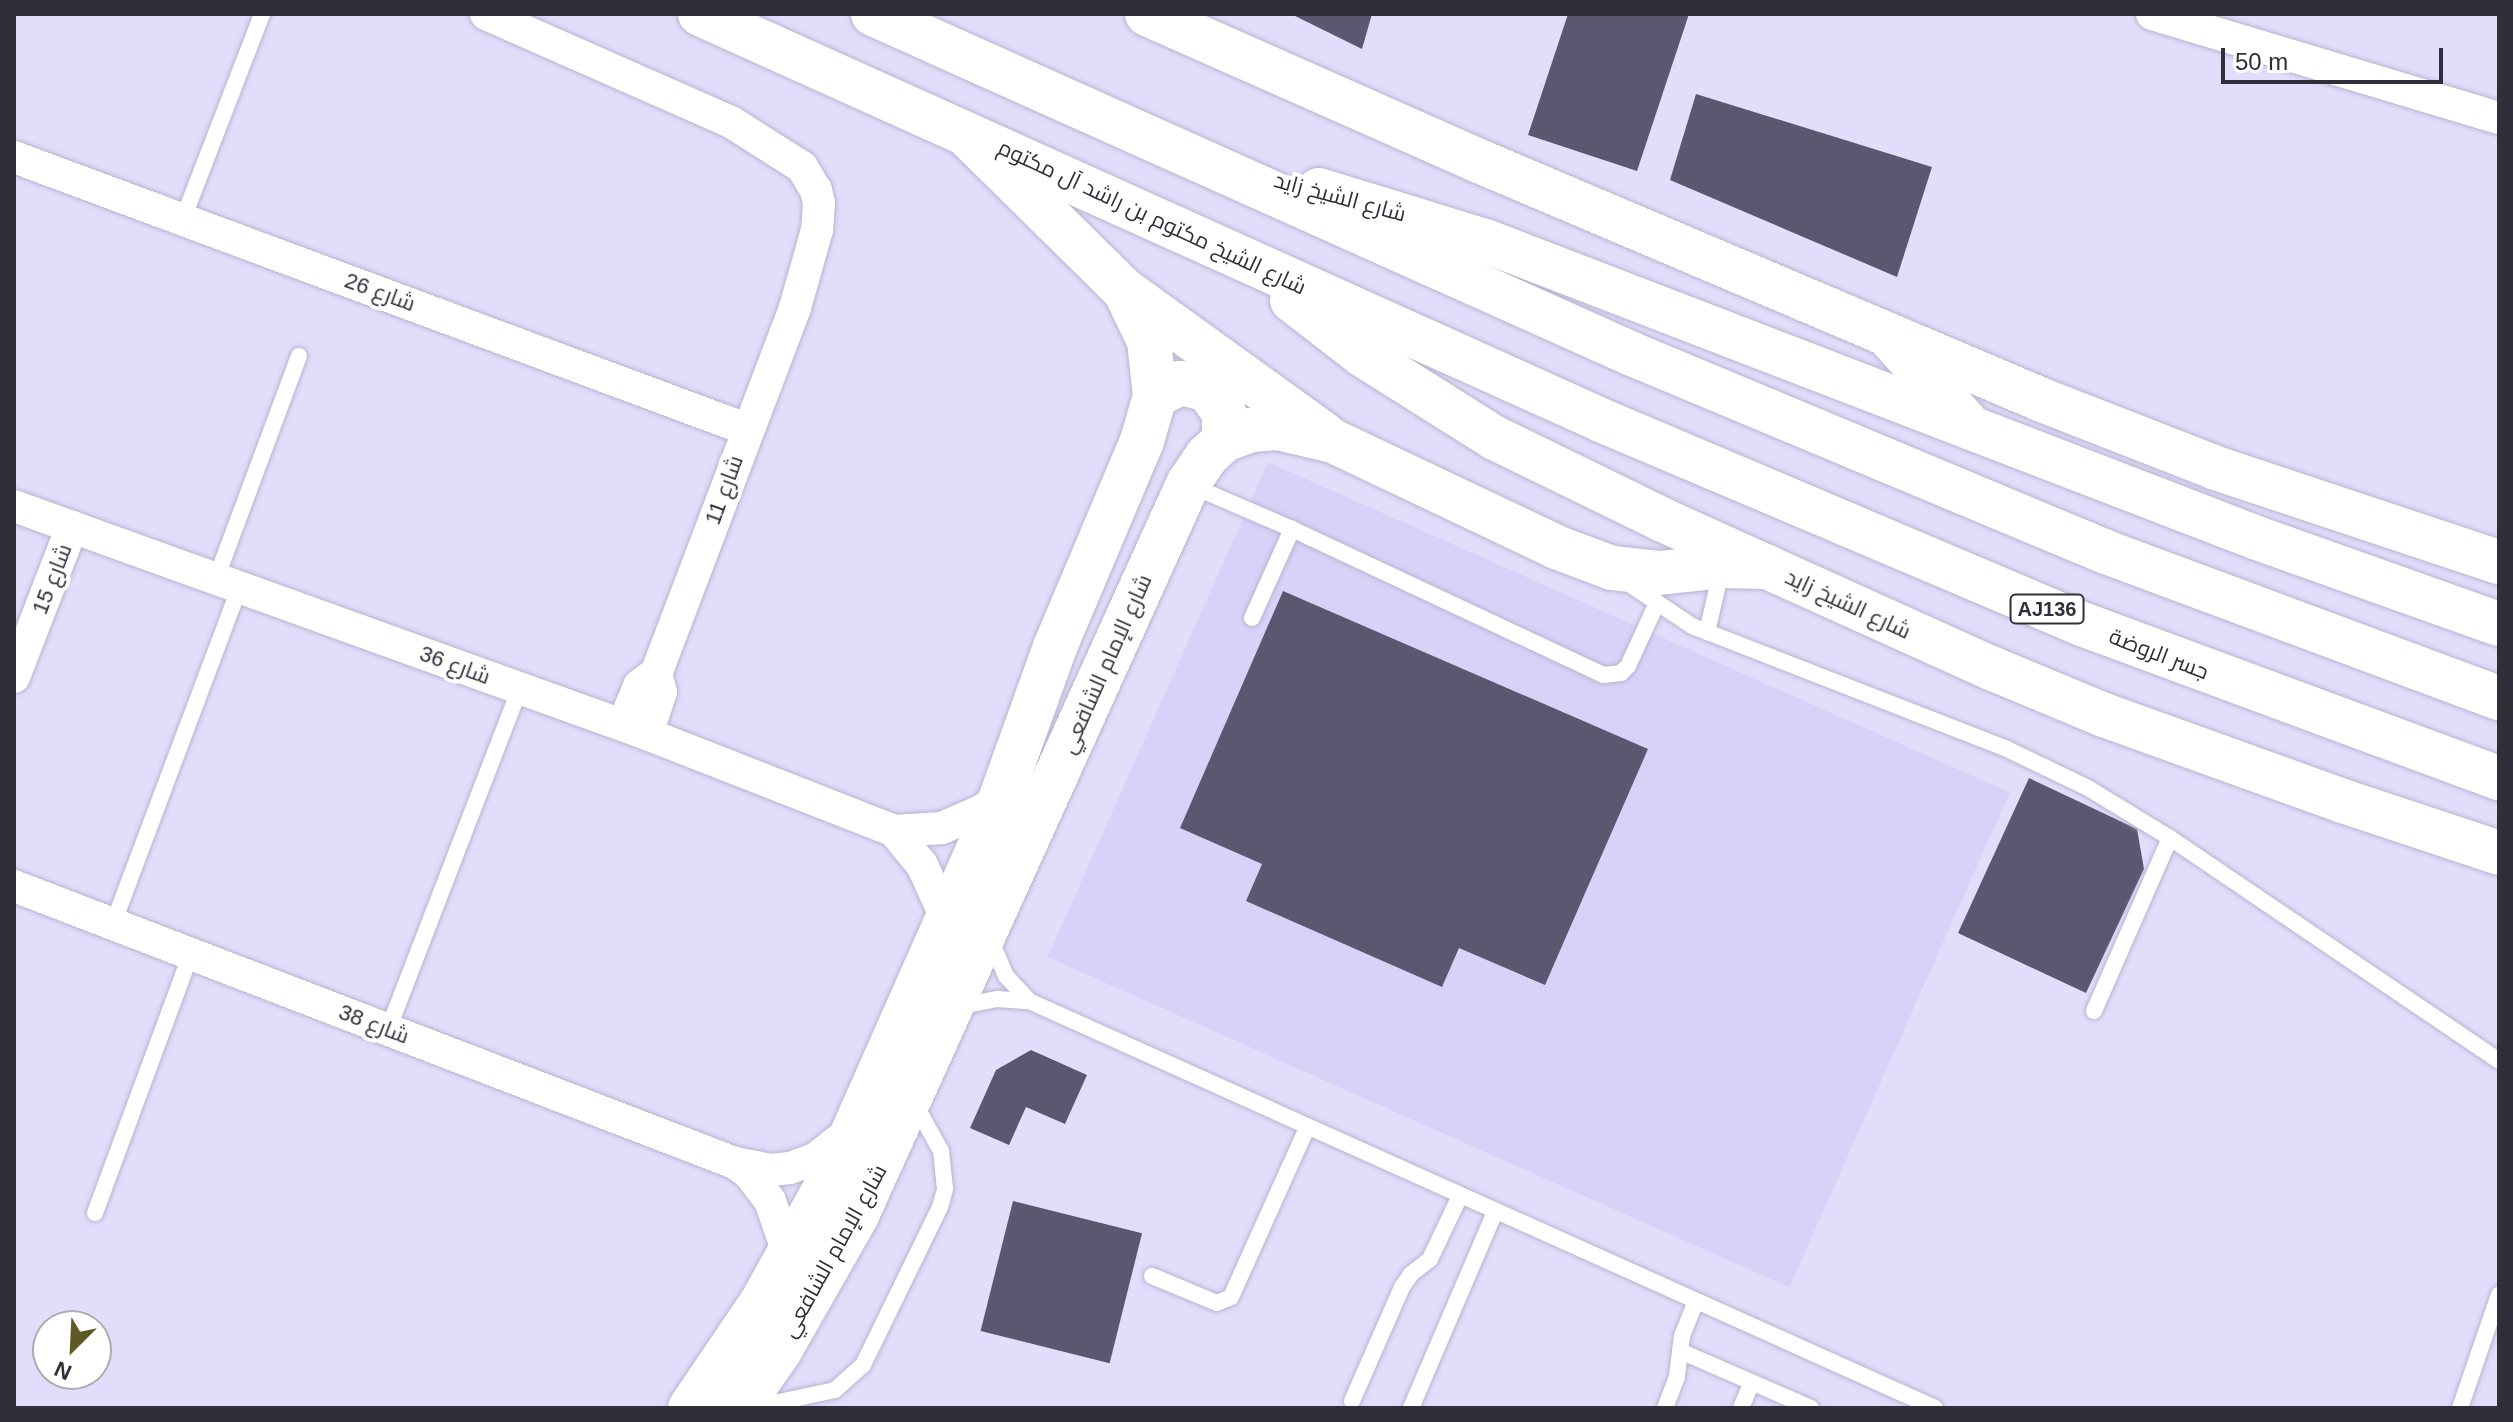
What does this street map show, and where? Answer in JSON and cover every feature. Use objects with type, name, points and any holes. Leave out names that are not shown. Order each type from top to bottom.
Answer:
[{"type":"main road","name":"شارع الشيخ مكتوم بن راشد آل مكتوم","points":[[700,14],[961,129],[1603,421]]},
{"type":"main road","points":[[873,14],[1632,354],[2106,552],[2499,698]]},
{"type":"main road","points":[[1147,14],[1891,339],[2216,468],[2499,562]]},
{"type":"main road","name":"شارع الإمام الشافعي","points":[[740,1408],[779,1352],[828,1268],[909,1106],[952,1009],[968,925],[1001,797],[1060,633],[1142,441],[1155,396],[1149,341],[1125,291],[961,129]]},
{"type":"main road","name":"شارع الشيخ زايد","points":[[1213,165],[1321,190],[1432,223],[2257,538],[2499,624]]},
{"type":"main road","name":"شارع الشيخ زايد","points":[[1244,260],[1363,355],[1495,438],[1963,656],[2104,715],[2487,852]]},
{"type":"main road","points":[[1125,291],[1333,441],[1556,547],[1612,568],[1659,573],[1723,566],[1768,567]]},
{"type":"main road","points":[[1891,339],[1970,427]]},
{"type":"main road","points":[[1155,396],[1180,383],[1207,389],[1224,412],[1224,440],[1251,430],[1278,428],[1333,441]]},
{"type":"main road","name":"جسر الروضة","points":[[1603,421],[2096,629],[2499,778]]},
{"type":"main road","name":"شارع الإمام الشافعي","points":[[690,1408],[785,1262],[823,1195],[855,1125],[968,925],[1188,484],[1207,456],[1224,440]]},
{"type":"street","name":"شارع 11","points":[[486,14],[731,122],[804,147],[827,166],[834,178],[841,207],[839,222],[828,249],[795,308],[746,429],[656,673],[661,692],[635,730]]},
{"type":"street","points":[[2152,14],[2499,118]]},
{"type":"street","name":"شارع 26","points":[[14,157],[746,429]]},
{"type":"street","name":"شارع 36","points":[[14,506],[635,730],[894,831],[942,828],[983,810],[1001,797]]},
{"type":"street","name":"شارع 15","points":[[14,677],[72,527]]},
{"type":"street","name":"شارع 36","points":[[894,831],[968,925]]},
{"type":"street","name":"شارع 38","points":[[14,886],[735,1163],[771,1170],[790,1168],[815,1159],[837,1145],[855,1125]]},
{"type":"street","name":"شارع 38","points":[[735,1163],[755,1180],[770,1201],[784,1241],[785,1262]]},
{"type":"lane","points":[[183,219],[262,14]]},
{"type":"lane","points":[[113,924],[228,583],[299,356]]},
{"type":"lane","points":[[1188,484],[1292,529],[1603,675],[1613,676],[1628,666],[1656,605]]},
{"type":"lane","points":[[1252,618],[1292,529]]},
{"type":"lane","points":[[1707,632],[1723,566]]},
{"type":"lane","points":[[1612,568],[1656,605],[1707,632],[2007,749],[2088,788],[2170,838],[2499,1061]]},
{"type":"lane","points":[[388,1030],[520,688]]},
{"type":"lane","points":[[2094,1011],[2170,838]]},
{"type":"lane","points":[[968,925],[1029,1001]]},
{"type":"lane","points":[[95,1213],[191,954]]},
{"type":"lane","points":[[952,1009],[997,999],[1029,1001],[1695,1303],[1935,1408]]},
{"type":"lane","points":[[751,1408],[835,1390],[863,1365],[940,1207],[945,1189],[941,1151],[923,1118],[909,1106]]},
{"type":"lane","points":[[1152,1276],[1217,1303],[1231,1297],[1307,1128]]},
{"type":"lane","points":[[1352,1401],[1402,1287],[1411,1274],[1430,1259],[1460,1196]]},
{"type":"lane","points":[[1411,1408],[1495,1212]]},
{"type":"lane","points":[[2460,1408],[2499,1295]]},
{"type":"lane","points":[[1665,1408],[1677,1376],[1680,1351],[1695,1303]]},
{"type":"lane","points":[[1680,1351],[1811,1408]]},
{"type":"lane","points":[[1741,1408],[1752,1382]]},
{"type":"shaded area","points":[[1268,462],[2010,792],[1789,1287],[1048,957]]},
{"type":"building","points":[[1291,14],[1372,14],[1362,49]]},
{"type":"building","points":[[1568,14],[1689,14],[1637,171],[1528,135]]},
{"type":"building","points":[[1696,94],[1932,167],[1897,277],[1670,180]]},
{"type":"building","points":[[1283,591],[1648,749],[1545,985],[1459,948],[1442,987],[1246,901],[1262,864],[1180,828]]},
{"type":"building","points":[[2029,778],[2137,829],[2144,869],[2086,993],[1958,933]]},
{"type":"building","points":[[1031,1050],[1087,1075],[1065,1124],[1026,1107],[1009,1145],[970,1128],[996,1070]]},
{"type":"building","points":[[1013,1201],[1142,1233],[1110,1363],[981,1331]]}]
